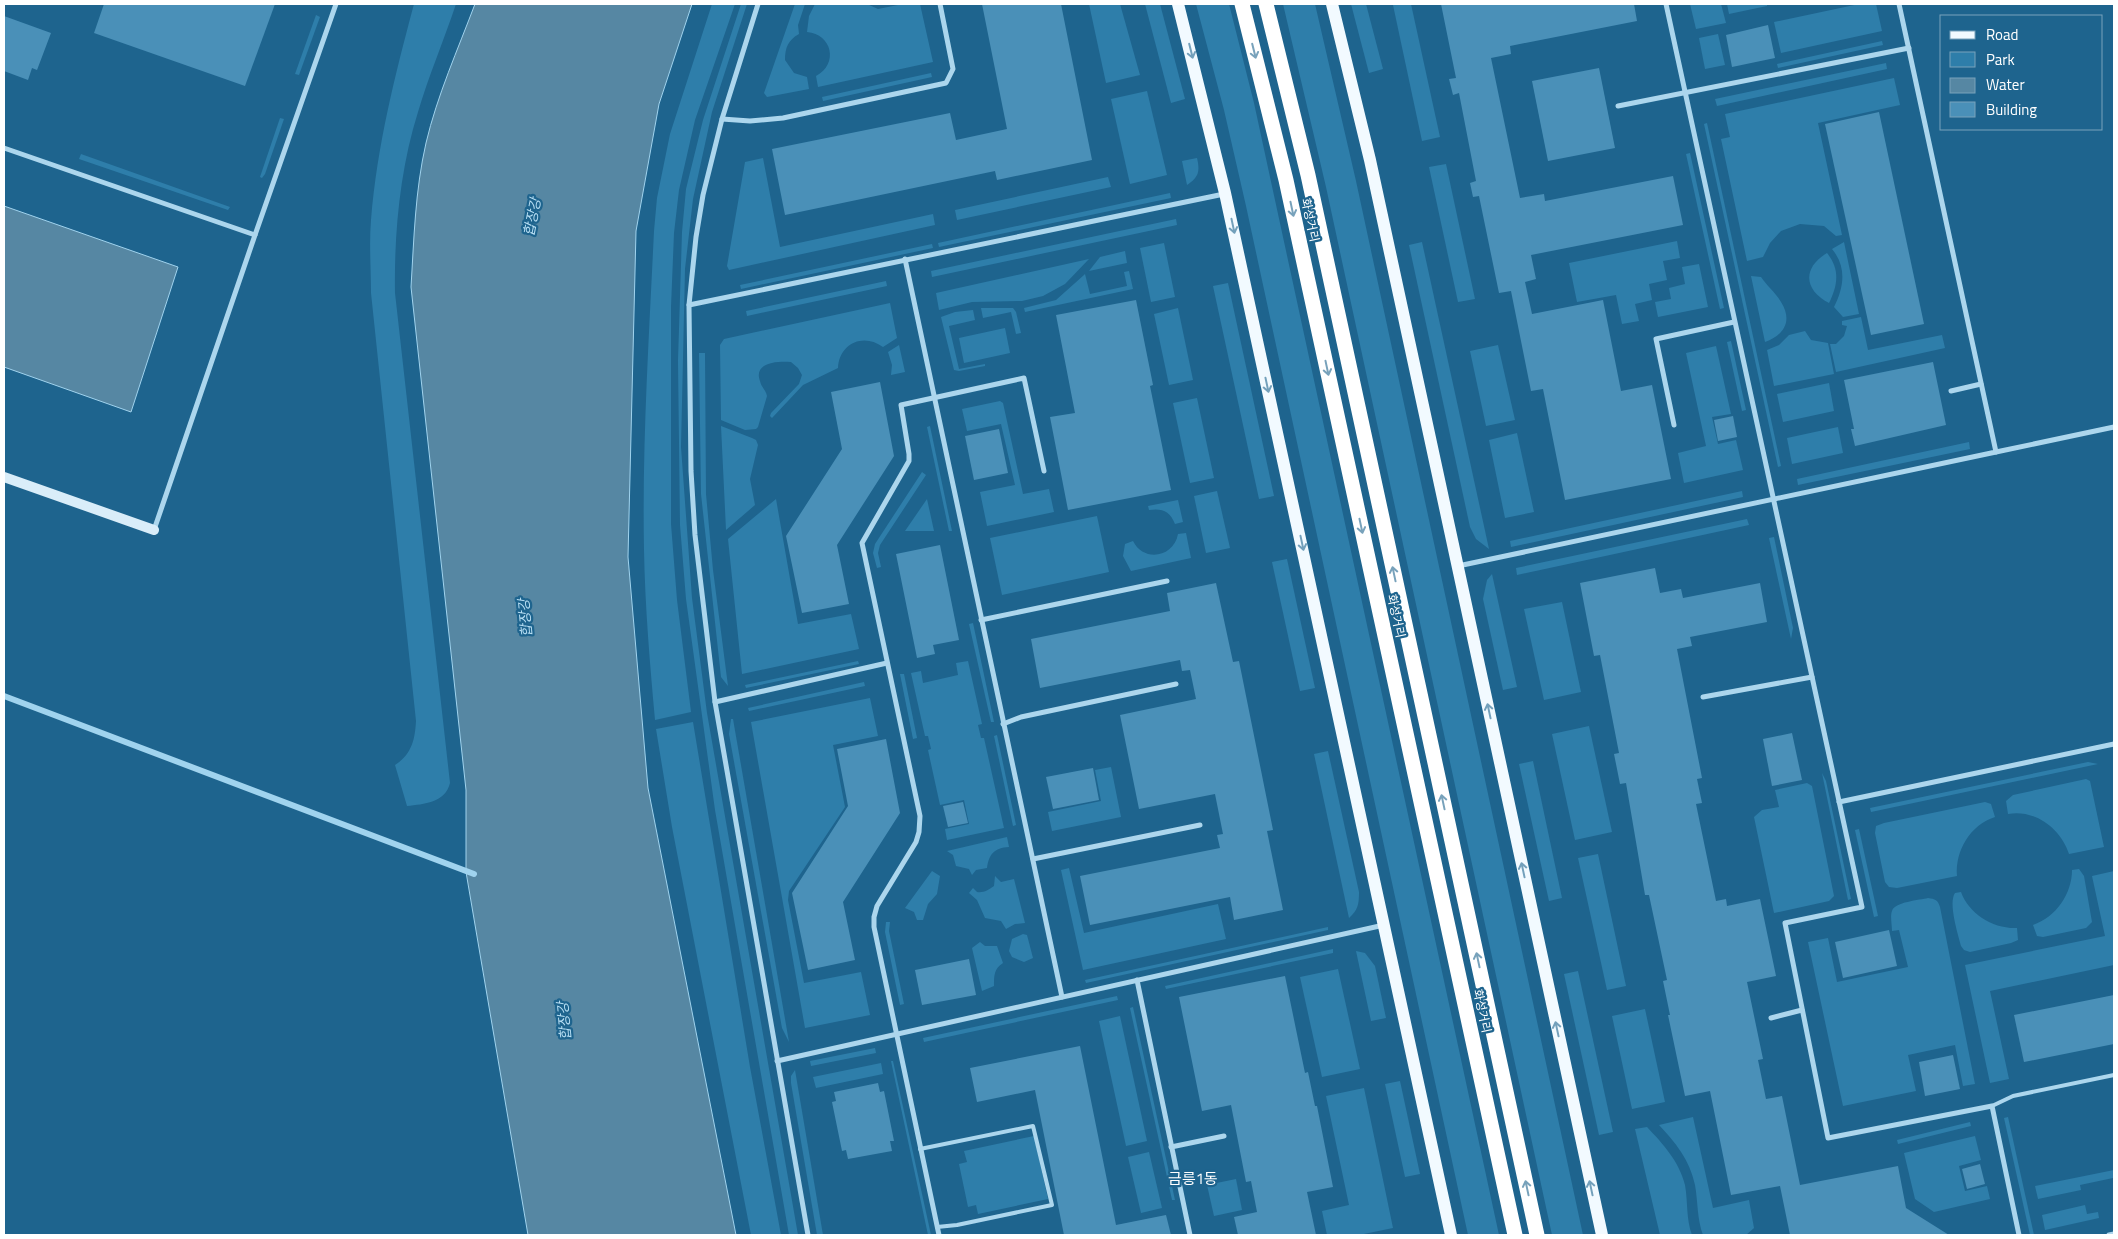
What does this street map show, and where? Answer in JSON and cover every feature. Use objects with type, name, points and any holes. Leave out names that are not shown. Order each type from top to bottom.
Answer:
[{"type":"highway","name":"화성거리","points":[[1242,4],[1286,180],[1515,1235]]},
{"type":"highway","name":"화성거리","points":[[1266,4],[1310,185],[1537,1235]]},
{"type":"main road","points":[[1178,4],[1226,194],[1451,1235]]},
{"type":"main road","points":[[1332,4],[1370,160],[1602,1235]]},
{"type":"street","points":[[4,477],[154,530],[336,4]]},
{"type":"street","points":[[758,4],[722,119],[703,195],[691,272],[688,305],[692,499],[714,702],[808,1235]]},
{"type":"street","points":[[722,119],[750,121],[782,118],[946,83],[953,69],[940,4]]},
{"type":"street","points":[[1666,4],[1862,907],[1784,923],[1828,1138],[1992,1106],[2019,1235]]},
{"type":"street","points":[[1899,4],[1996,452]]},
{"type":"street","points":[[1618,106],[1909,48]]},
{"type":"street","points":[[4,148],[255,235]]},
{"type":"street","points":[[688,305],[1226,194]]},
{"type":"street","points":[[905,259],[1062,997]]},
{"type":"street","points":[[1674,425],[1656,339],[1734,322]]},
{"type":"street","points":[[939,1235],[895,1034],[874,917],[877,906],[916,842],[920,816],[862,543],[909,461],[910,454],[901,405],[1024,378],[1044,471]]},
{"type":"street","points":[[1951,391],[1981,384]]},
{"type":"street","points":[[1458,566],[2114,427]]},
{"type":"street","points":[[981,620],[1167,581]]},
{"type":"street","points":[[714,702],[887,663]]},
{"type":"street","points":[[1703,697],[1812,677]]},
{"type":"street","points":[[1003,724],[1021,717],[1176,684]]},
{"type":"street","points":[[1839,802],[2114,744]]},
{"type":"street","points":[[1033,859],[1200,825]]},
{"type":"street","points":[[777,1060],[1385,925]]},
{"type":"street","points":[[1137,980],[1190,1235]]},
{"type":"street","points":[[1771,1018],[1802,1010]]},
{"type":"street","points":[[1171,1147],[1224,1136]]},
{"type":"street","points":[[2109,1235],[2114,1234]]},
{"type":"lane","points":[[1992,1106],[2013,1096],[2114,1075]]},
{"type":"lane","points":[[920,1149],[1033,1126],[1052,1205],[957,1225],[937,1227]]},
{"type":"green space","points":[[414,4],[456,4],[422,98],[412,134],[399,201],[395,270],[395,293],[450,783],[444,795],[439,799],[407,806],[395,765],[401,761],[412,746],[416,721],[371,293],[370,238],[374,192],[382,138]]},
{"type":"green space","points":[[712,4],[735,4],[695,120],[679,190],[674,233],[671,307],[671,524],[677,600],[691,712],[655,720],[645,593],[644,550],[646,391],[654,231],[657,198],[670,134]]},
{"type":"green space","points":[[741,4],[747,4],[712,112],[693,199],[685,269],[681,447],[692,598],[707,713],[798,1235],[789,1235],[715,810],[686,599],[680,525],[678,361],[682,232],[686,189],[703,120]]},
{"type":"green space","points":[[795,4],[805,4],[798,25],[799,34],[788,45],[785,60],[794,73],[807,77],[809,89],[767,97],[764,93]]},
{"type":"green space","points":[[815,4],[867,4],[878,9],[903,4],[920,4],[933,62],[818,87],[816,76],[828,64],[830,50],[822,38],[807,32],[809,16]]},
{"type":"green space","points":[[1089,4],[1120,4],[1140,75],[1106,83]]},
{"type":"green space","points":[[1145,4],[1160,4],[1185,99],[1171,103]]},
{"type":"green space","points":[[1196,4],[1229,4],[1254,103],[1499,1235],[1468,1235],[1246,206],[1224,110]]},
{"type":"green space","points":[[1283,4],[1315,4],[1356,181],[1583,1235],[1552,1235],[1326,187]]},
{"type":"green space","points":[[1351,4],[1366,4],[1383,69],[1369,73]]},
{"type":"green space","points":[[1411,4],[1440,137],[1422,141],[1393,5]]},
{"type":"green space","points":[[1690,4],[1721,4],[1726,23],[1696,29]]},
{"type":"green space","points":[[1727,4],[1767,4],[1767,6],[1729,14]]},
{"type":"green space","points":[[1859,4],[1876,4],[1882,31],[1781,53],[1774,22]]},
{"type":"green space","points":[[316,15],[320,17],[299,75],[295,74]]},
{"type":"green space","points":[[1718,34],[1725,65],[1705,69],[1699,38]]},
{"type":"green space","points":[[1882,41],[1883,45],[1778,68],[1777,64]]},
{"type":"green space","points":[[1886,63],[1887,69],[1717,106],[1715,99]]},
{"type":"green space","points":[[931,73],[932,77],[823,101],[822,97]]},
{"type":"green space","points":[[1894,78],[1900,105],[1818,123],[1842,235],[1836,236],[1824,226],[1800,224],[1781,231],[1770,243],[1763,257],[1747,261],[1721,139],[1730,137],[1725,114]]},
{"type":"green space","points":[[1147,91],[1167,175],[1130,184],[1111,99]]},
{"type":"green space","points":[[280,118],[284,119],[262,178],[260,177]]},
{"type":"green space","points":[[1707,123],[1781,466],[1778,467],[1704,124]]},
{"type":"green space","points":[[1690,153],[1724,308],[1720,309],[1686,154]]},
{"type":"green space","points":[[81,154],[230,207],[228,210],[79,159]]},
{"type":"green space","points":[[763,158],[780,247],[933,214],[935,225],[729,270],[727,266],[745,162]]},
{"type":"green space","points":[[1197,158],[1198,173],[1187,185],[1182,161]]},
{"type":"green space","points":[[1446,164],[1475,299],[1458,302],[1429,167]]},
{"type":"green space","points":[[1108,177],[1111,187],[957,220],[955,210]]},
{"type":"green space","points":[[1170,193],[1171,198],[939,247],[938,243]]},
{"type":"green space","points":[[1176,219],[1177,225],[932,277],[931,271]]},
{"type":"green space","points":[[1677,241],[1680,258],[1663,261],[1667,280],[1649,284],[1652,300],[1635,304],[1639,321],[1622,324],[1616,295],[1577,302],[1569,263]]},
{"type":"green space","points":[[1422,242],[1489,549],[1476,539],[1470,527],[1409,245]]},
{"type":"green space","points":[[1844,242],[1859,314],[1843,317],[1834,307],[1842,285],[1842,270],[1837,256],[1832,249]]},
{"type":"green space","points":[[1164,243],[1175,297],[1151,302],[1140,248]]},
{"type":"green space","points":[[932,244],[933,248],[741,289],[740,285]]},
{"type":"green space","points":[[1125,251],[1127,263],[1089,271],[1100,257]]},
{"type":"green space","points":[[1827,253],[1836,271],[1836,283],[1829,303],[1815,292],[1809,279],[1813,265]]},
{"type":"green space","points":[[1089,259],[1065,284],[1043,296],[1022,301],[972,302],[939,310],[936,293]]},
{"type":"green space","points":[[1699,264],[1708,307],[1658,317],[1655,302],[1671,299],[1669,288],[1685,284],[1682,267]]},
{"type":"green space","points":[[1129,271],[1133,289],[1025,312],[1024,308],[1056,300],[1085,274],[1090,294],[1127,286],[1124,272]]},
{"type":"green space","points":[[1751,276],[1761,277],[1785,309],[1786,321],[1782,331],[1765,342]]},
{"type":"green space","points":[[886,281],[887,286],[747,316],[746,311]]},
{"type":"green space","points":[[1228,283],[1274,496],[1259,499],[1213,286]]},
{"type":"green space","points":[[890,303],[897,338],[883,347],[868,341],[853,343],[843,352],[838,368],[803,385],[772,418],[770,416],[771,413],[799,384],[802,375],[791,362],[780,362],[763,366],[759,375],[767,396],[758,427],[745,430],[721,420],[720,345],[724,339]]},
{"type":"green space","points":[[981,308],[1013,308],[1016,312],[1021,333],[1016,334],[1011,312],[983,318]]},
{"type":"green space","points":[[1178,308],[1193,380],[1169,385],[1154,314]]},
{"type":"green space","points":[[973,310],[975,320],[949,326],[959,369],[985,364],[985,366],[959,371],[954,370],[941,317],[955,312]]},
{"type":"green space","points":[[1861,317],[1868,350],[1942,335],[1945,348],[1836,372],[1830,344],[1836,344],[1844,336],[1847,326],[1842,325],[1842,321]]},
{"type":"green space","points":[[1005,328],[1010,353],[964,363],[959,338]]},
{"type":"green space","points":[[1805,331],[1811,340],[1828,343],[1834,374],[1774,386],[1767,350],[1779,345],[1789,335]]},
{"type":"green space","points":[[1731,341],[1746,410],[1742,411],[1727,342]]},
{"type":"green space","points":[[899,345],[905,372],[891,375],[892,365],[888,352]]},
{"type":"green space","points":[[1498,345],[1515,420],[1486,426],[1470,351]]},
{"type":"green space","points":[[1716,346],[1731,414],[1712,417],[1718,444],[1736,440],[1743,470],[1684,483],[1678,453],[1706,446],[1686,353]]},
{"type":"green space","points":[[699,353],[705,353],[706,494],[713,570],[728,686],[721,677],[701,494]]},
{"type":"green space","points":[[1829,383],[1834,411],[1783,422],[1777,394]]},
{"type":"green space","points":[[1197,398],[1214,478],[1190,483],[1173,403]]},
{"type":"green space","points":[[1000,401],[1003,403],[1023,494],[1049,489],[1054,512],[987,526],[980,492],[1015,485],[1001,424],[967,431],[962,409]]},
{"type":"green space","points":[[721,426],[756,440],[758,445],[750,479],[755,505],[726,530]]},
{"type":"green space","points":[[930,426],[952,531],[949,531],[927,427]]},
{"type":"green space","points":[[1838,427],[1843,453],[1792,464],[1787,438]]},
{"type":"green space","points":[[1517,433],[1534,512],[1505,518],[1489,440]]},
{"type":"green space","points":[[1969,442],[1970,449],[1798,485],[1797,479]]},
{"type":"green space","points":[[922,472],[926,475],[880,545],[878,553],[881,567],[877,568],[873,553],[875,544]]},
{"type":"green space","points":[[1217,491],[1230,548],[1206,553],[1194,496]]},
{"type":"green space","points":[[1742,491],[1743,497],[1511,547],[1510,541]]},
{"type":"green space","points":[[776,499],[798,624],[851,614],[859,649],[742,674],[728,539]]},
{"type":"green space","points":[[927,499],[934,531],[905,531]]},
{"type":"green space","points":[[1178,500],[1183,522],[1175,524],[1171,516],[1165,511],[1149,510],[1148,506]]},
{"type":"green space","points":[[1097,516],[1109,572],[1002,595],[990,538]]},
{"type":"green space","points":[[1747,519],[1749,525],[1517,575],[1516,568]]},
{"type":"green space","points":[[1186,533],[1191,558],[1131,571],[1123,556],[1125,544],[1133,541],[1144,552],[1151,555],[1158,554],[1171,548],[1178,534]]},
{"type":"green space","points":[[1774,537],[1793,628],[1791,639],[1769,538]]},
{"type":"green space","points":[[1287,559],[1315,688],[1300,691],[1272,562]]},
{"type":"green space","points":[[1492,574],[1517,687],[1503,690],[1483,599],[1487,580]]},
{"type":"green space","points":[[1562,602],[1581,692],[1544,700],[1524,609]]},
{"type":"green space","points":[[973,623],[994,722],[991,722],[969,624]]},
{"type":"green space","points":[[858,661],[859,664],[746,688],[745,685]]},
{"type":"green space","points":[[968,661],[982,724],[978,725],[981,738],[984,738],[1004,828],[947,840],[945,829],[969,824],[964,800],[940,805],[928,750],[931,749],[928,736],[925,736],[911,673],[921,671],[923,683],[958,675],[956,663]]},
{"type":"green space","points":[[900,674],[904,674],[917,738],[913,739]]},
{"type":"green space","points":[[864,682],[865,686],[749,711],[748,708]]},
{"type":"green space","points":[[870,698],[878,736],[833,745],[845,807],[789,891],[788,900],[804,983],[861,972],[870,1015],[805,1028],[751,722]]},
{"type":"green space","points":[[731,719],[733,719],[789,1042],[782,1028],[729,734]]},
{"type":"green space","points":[[693,722],[750,1067],[781,1235],[751,1235],[672,827],[656,729]]},
{"type":"green space","points":[[1589,726],[1612,832],[1575,840],[1552,734]]},
{"type":"green space","points":[[997,735],[1016,825],[1013,826],[994,736]]},
{"type":"green space","points":[[1328,751],[1359,892],[1357,906],[1349,918],[1314,754]]},
{"type":"green space","points":[[1533,761],[1562,898],[1549,901],[1519,764]]},
{"type":"green space","points":[[2088,762],[2098,764],[1871,812],[1870,808]]},
{"type":"green space","points":[[1111,767],[1121,817],[1052,831],[1048,812],[1101,801],[1095,770]]},
{"type":"green space","points":[[1822,773],[1826,781],[1851,899],[1848,900]]},
{"type":"green space","points":[[2086,779],[2090,781],[2104,847],[2069,854],[2060,836],[2046,823],[2028,815],[2008,814],[2006,801],[2013,795]]},
{"type":"green space","points":[[1807,783],[1812,786],[1834,896],[1829,901],[1774,913],[1754,817],[1762,810],[1779,807],[1775,790]]},
{"type":"green space","points":[[1985,802],[1991,804],[1995,817],[1978,826],[1966,840],[1959,857],[1957,876],[1897,888],[1889,887],[1885,882],[1875,833],[1876,826]]},
{"type":"green space","points":[[1859,829],[1878,916],[1874,917],[1855,830]]},
{"type":"green space","points":[[1007,837],[1009,847],[996,850],[989,859],[987,868],[976,870],[972,875],[969,869],[956,866],[953,855],[947,851]]},
{"type":"green space","points":[[1598,854],[1626,986],[1607,990],[1578,858]]},
{"type":"green space","points":[[1069,868],[1084,933],[1218,904],[1226,939],[1083,970],[1061,870]]},
{"type":"green space","points":[[2079,869],[2084,876],[2092,922],[2086,928],[2043,937],[2037,936],[2033,925],[2049,916],[2061,904],[2069,888],[2072,870]]},
{"type":"green space","points":[[932,871],[940,876],[937,894],[928,904],[923,920],[917,920],[914,912],[905,908]]},
{"type":"green space","points":[[2114,871],[2114,965],[1990,991],[2009,1079],[1990,1083],[1965,965],[2105,936],[2092,876]]},
{"type":"green space","points":[[995,876],[1001,882],[1014,879],[1025,923],[1015,924],[1006,929],[1001,921],[985,918],[977,900],[969,893],[973,888],[979,892],[986,891],[994,886]]},
{"type":"green space","points":[[1961,892],[1970,907],[1983,919],[1999,926],[2017,928],[2018,940],[1970,952],[1964,950],[1961,946],[1953,911],[1955,893]]},
{"type":"green space","points":[[1928,898],[1936,900],[1940,907],[1975,1084],[1963,1086],[1955,1045],[1908,1055],[1916,1091],[1843,1106],[1808,942],[1828,938],[1837,982],[1908,967],[1899,930],[1892,931],[1892,911],[1897,905],[1902,903]]},
{"type":"green space","points":[[886,922],[890,922],[889,931],[904,1004],[900,1005],[885,932]]},
{"type":"green space","points":[[1328,927],[1328,930],[1086,983],[1085,980]]},
{"type":"green space","points":[[1023,934],[1027,935],[1033,958],[1024,962],[1012,957],[1009,951],[1012,939]]},
{"type":"green space","points":[[980,942],[985,946],[997,946],[1003,963],[995,973],[994,986],[982,991],[972,948]]},
{"type":"green space","points":[[1333,949],[1333,953],[1166,989],[1165,986]]},
{"type":"green space","points":[[1356,951],[1365,953],[1375,966],[1386,1018],[1371,1021]]},
{"type":"green space","points":[[1338,969],[1360,1069],[1322,1077],[1300,977]]},
{"type":"green space","points":[[1578,971],[1613,1132],[1599,1135],[1564,974]]},
{"type":"green space","points":[[1117,996],[1118,1000],[924,1042],[923,1038]]},
{"type":"green space","points":[[1133,1007],[1175,1200],[1172,1200],[1130,1008]]},
{"type":"green space","points":[[1645,1009],[1665,1102],[1632,1109],[1612,1016]]},
{"type":"green space","points":[[1120,1016],[1147,1141],[1126,1146],[1099,1021]]},
{"type":"green space","points":[[875,1048],[876,1053],[811,1066],[810,1061]]},
{"type":"green space","points":[[891,1061],[893,1061],[931,1235],[928,1235]]},
{"type":"green space","points":[[881,1063],[883,1074],[816,1088],[813,1077]]},
{"type":"green space","points":[[795,1070],[823,1235],[817,1235],[791,1083],[791,1076]]},
{"type":"green space","points":[[1400,1081],[1420,1174],[1405,1177],[1385,1084]]},
{"type":"green space","points":[[1364,1088],[1393,1228],[1359,1235],[1327,1235],[1322,1211],[1349,1205],[1326,1096]]},
{"type":"green space","points":[[1693,1117],[1713,1208],[1749,1200],[1754,1228],[1746,1235],[1703,1235],[1695,1185],[1690,1167],[1676,1145],[1659,1125]]},
{"type":"green space","points":[[2008,1117],[2034,1235],[2030,1235],[2004,1118]]},
{"type":"green space","points":[[1970,1122],[1971,1126],[1898,1144],[1897,1140]]},
{"type":"green space","points":[[1647,1127],[1670,1153],[1679,1168],[1685,1185],[1692,1235],[1660,1235],[1635,1129]]},
{"type":"green space","points":[[1034,1136],[1048,1199],[978,1214],[976,1205],[968,1207],[959,1164],[967,1162],[964,1151]]},
{"type":"green space","points":[[1975,1136],[1981,1160],[1959,1166],[1965,1191],[1987,1186],[1990,1199],[1934,1212],[1915,1199],[1904,1153]]},
{"type":"green space","points":[[1149,1152],[1162,1208],[1141,1213],[1128,1157]]},
{"type":"green space","points":[[2114,1170],[2114,1183],[2113,1178],[2080,1185],[2081,1190],[2038,1199],[2035,1186]]},
{"type":"green space","points":[[1236,1179],[1242,1210],[1214,1216],[1207,1185]]},
{"type":"green space","points":[[2085,1205],[2087,1214],[2098,1212],[2099,1218],[2045,1230],[2042,1215]]},
{"type":"water","name":"합장강","points":[[475,4],[692,4],[659,104],[636,231],[628,557],[648,788],[736,1235],[528,1235],[466,872],[466,790],[411,287],[417,197],[426,143],[442,90]]},
{"type":"water","points":[[4,206],[178,267],[131,412],[4,367]]},
{"type":"building","points":[[104,4],[275,4],[245,86],[94,33]]},
{"type":"building","points":[[982,4],[1061,4],[1092,160],[997,180],[995,171],[785,215],[772,149],[950,113],[956,140],[1007,129]]},
{"type":"building","points":[[1441,4],[1634,4],[1637,21],[1510,46],[1511,54],[1491,58],[1520,198],[1544,194],[1545,201],[1673,176],[1683,225],[1531,255],[1536,279],[1525,282],[1532,314],[1603,300],[1621,391],[1652,385],[1671,479],[1565,500],[1543,389],[1531,391],[1511,291],[1499,293],[1479,196],[1473,197],[1470,183],[1476,181],[1459,93],[1453,95],[1449,79],[1456,78]]},
{"type":"building","points":[[4,16],[51,33],[37,70],[32,68],[28,80],[4,71]]},
{"type":"building","points":[[1768,25],[1775,58],[1732,67],[1726,35]]},
{"type":"building","points":[[1599,68],[1615,148],[1548,161],[1532,81]]},
{"type":"building","points":[[1879,112],[1924,324],[1871,335],[1825,124]]},
{"type":"building","points":[[1136,300],[1153,385],[1150,386],[1171,490],[1068,510],[1050,417],[1075,413],[1056,315]]},
{"type":"building","points":[[1933,362],[1946,425],[1855,446],[1851,429],[1854,429],[1844,380]]},
{"type":"building","points":[[880,382],[894,456],[837,545],[849,604],[802,613],[786,536],[842,449],[831,392]]},
{"type":"building","points":[[1733,416],[1737,437],[1718,441],[1714,420]]},
{"type":"building","points":[[999,429],[1008,473],[974,480],[965,436]]},
{"type":"building","points":[[940,545],[959,640],[933,645],[935,654],[917,658],[896,554]]},
{"type":"building","points":[[1655,568],[1660,593],[1681,589],[1683,598],[1760,583],[1767,622],[1690,637],[1692,646],[1677,649],[1702,778],[1697,779],[1702,803],[1696,804],[1716,901],[1726,899],[1727,906],[1760,899],[1776,976],[1747,982],[1763,1059],[1758,1060],[1766,1099],[1782,1096],[1800,1185],[1898,1166],[1906,1208],[1949,1235],[1790,1235],[1780,1186],[1731,1195],[1710,1091],[1685,1096],[1668,1015],[1670,1015],[1663,981],[1667,980],[1649,895],[1645,895],[1626,783],[1620,784],[1614,754],[1619,753],[1600,655],[1594,656],[1580,583]]},
{"type":"building","points":[[1216,583],[1233,662],[1239,661],[1273,830],[1267,831],[1283,910],[1234,920],[1230,897],[1090,925],[1080,876],[1220,848],[1217,835],[1223,834],[1215,794],[1139,809],[1120,715],[1196,699],[1190,670],[1182,671],[1180,660],[1040,688],[1031,639],[1170,611],[1167,593]]},
{"type":"building","points":[[1792,733],[1802,780],[1772,786],[1763,739]]},
{"type":"building","points":[[886,739],[900,813],[843,902],[855,960],[808,970],[792,893],[848,806],[837,749]]},
{"type":"building","points":[[1093,768],[1099,800],[1053,809],[1046,777]]},
{"type":"building","points":[[963,802],[968,823],[948,827],[943,806]]},
{"type":"building","points":[[1889,930],[1897,966],[1843,978],[1835,942]]},
{"type":"building","points":[[969,959],[976,995],[922,1005],[915,970]]},
{"type":"building","points":[[1285,976],[1305,1073],[1308,1072],[1315,1106],[1317,1106],[1333,1187],[1307,1192],[1316,1235],[1238,1235],[1234,1217],[1257,1212],[1251,1181],[1246,1182],[1231,1105],[1202,1111],[1179,997]]},
{"type":"building","points":[[2114,995],[2114,1044],[2024,1062],[2014,1015]]},
{"type":"building","points":[[1080,1046],[1116,1225],[1166,1215],[1171,1235],[1064,1235],[1035,1090],[977,1102],[970,1068]]},
{"type":"building","points":[[1953,1055],[1960,1089],[1925,1096],[1919,1062]]},
{"type":"building","points":[[878,1083],[880,1092],[884,1091],[894,1141],[890,1141],[892,1151],[848,1159],[846,1150],[842,1151],[832,1102],[836,1101],[834,1092]]},
{"type":"building","points":[[1980,1164],[1985,1184],[1967,1189],[1962,1169]]},
{"type":"waterway","points":[[4,696],[474,874]]},
{"type":"district","name":"금릉1동","points":[[1193,1179]]}]
